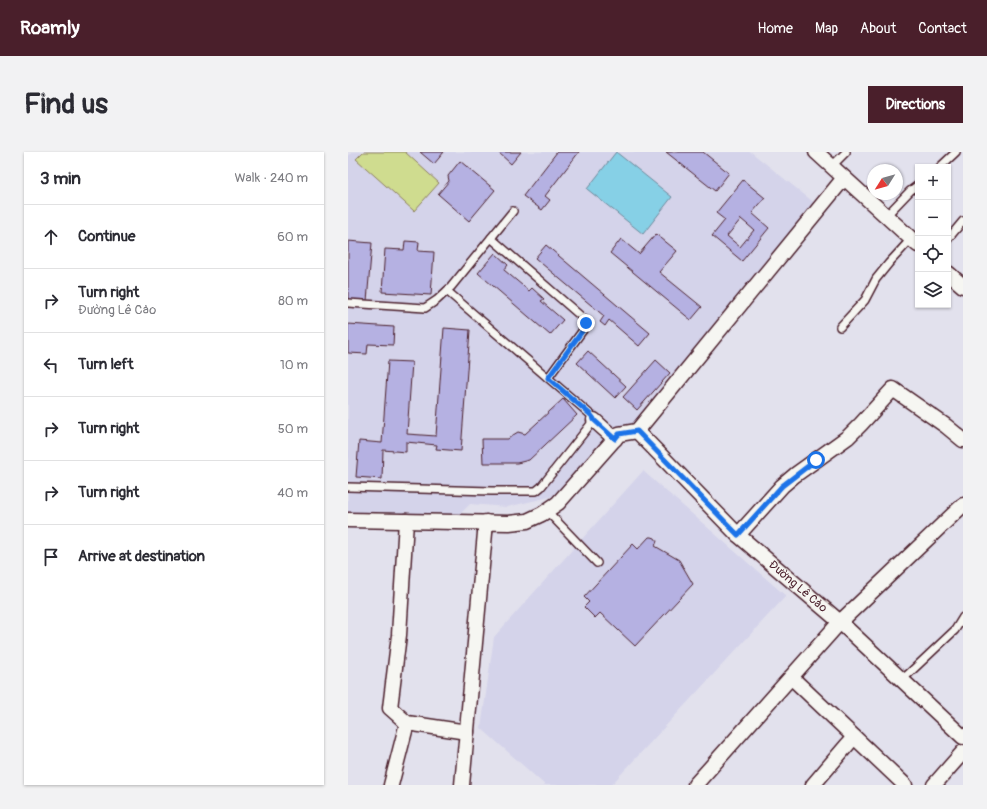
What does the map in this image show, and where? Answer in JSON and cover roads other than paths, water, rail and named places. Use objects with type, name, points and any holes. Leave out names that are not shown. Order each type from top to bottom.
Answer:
[{"type":"street","points":[[816,152],[914,242]]},
{"type":"street","points":[[348,520],[509,522],[527,520],[542,514],[558,503],[619,434],[637,431],[844,178]]},
{"type":"street","points":[[951,276],[963,286]]},
{"type":"street","points":[[738,535],[782,486],[848,437],[892,389],[946,426],[963,440]]},
{"type":"street","points":[[594,420],[615,439]]},
{"type":"street","name":"Đường Lê Cảo","points":[[637,431],[738,535],[840,622],[963,737]]},
{"type":"street","points":[[695,785],[840,622],[963,506]]},
{"type":"street","points":[[406,521],[399,635],[390,708],[406,723],[467,732]]},
{"type":"street","points":[[462,785],[486,522]]},
{"type":"street","points":[[791,677],[905,785]]},
{"type":"street","points":[[391,785],[406,723]]},
{"type":"street","points":[[813,785],[854,737]]},
{"type":"street","points":[[934,785],[963,752]]},
{"type":"lane","points":[[832,166],[846,152]]},
{"type":"lane","points":[[943,164],[956,152]]},
{"type":"lane","points":[[886,216],[915,187]]},
{"type":"lane","points":[[348,302],[425,308],[452,287],[513,211]]},
{"type":"lane","points":[[950,236],[963,221]]},
{"type":"lane","points":[[491,238],[584,319],[586,323],[586,326],[548,378]]},
{"type":"lane","points":[[840,327],[865,300],[876,279],[890,262],[914,242]]},
{"type":"lane","points":[[348,487],[492,491],[536,490],[541,488],[594,420],[591,415],[447,290]]},
{"type":"lane","points":[[547,510],[597,563]]},
{"type":"lane","points":[[902,680],[955,630],[963,617]]},
{"type":"water","points":[[616,152],[672,197],[643,234],[587,189]]}]
